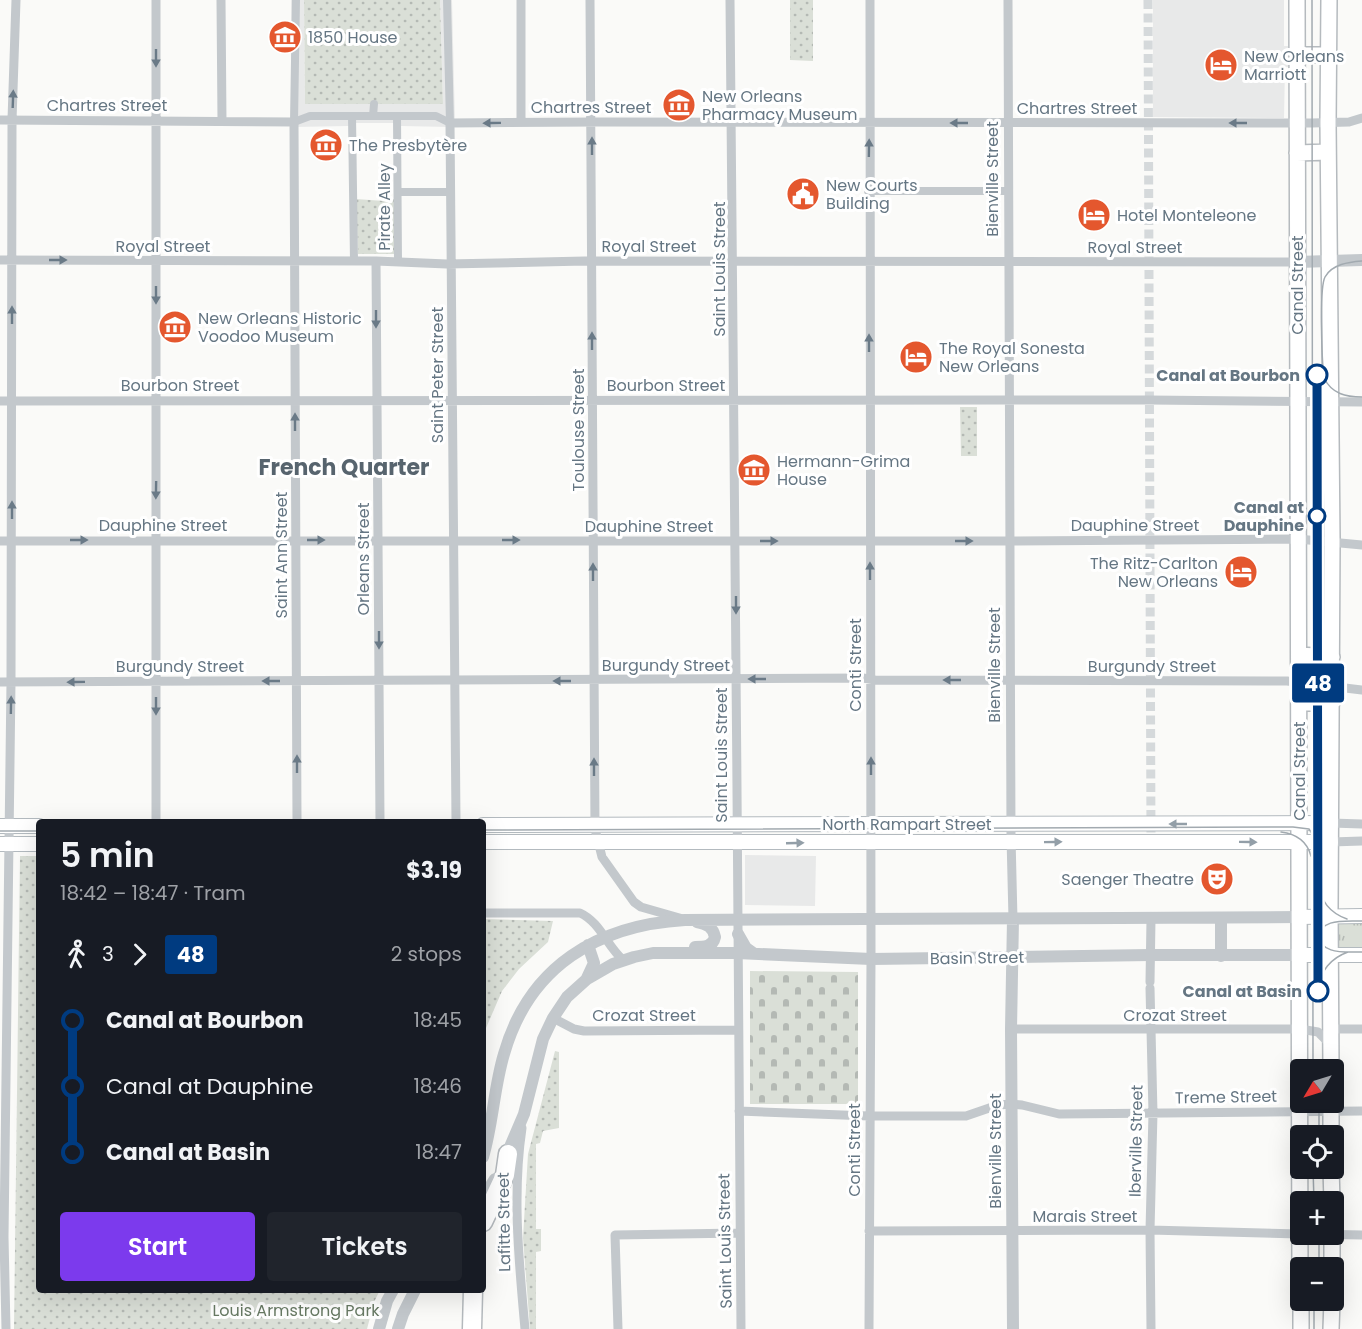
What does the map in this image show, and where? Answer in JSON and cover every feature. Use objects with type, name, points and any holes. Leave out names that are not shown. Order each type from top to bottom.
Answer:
[{"type":"highway","points":[[486,1216],[505,1175],[508,1154]]},
{"type":"highway","points":[[472,1329],[473,1293]]},
{"type":"main road","name":"Canal Street","points":[[1297,0],[1300,1059]]},
{"type":"main road","name":"Canal Street","points":[[1329,0],[1331,1059]]},
{"type":"main road","points":[[1297,55],[1329,55]]},
{"type":"main road","points":[[1297,153],[1328,152]]},
{"type":"main road","points":[[1299,656],[1332,657]]},
{"type":"main road","points":[[1299,703],[1332,703]]},
{"type":"main road","name":"North Rampart Street","points":[[486,825],[1331,823]]},
{"type":"main road","points":[[4,826],[36,826]]},
{"type":"main road","name":"North Rampart Street","points":[[486,842],[1331,842]]},
{"type":"main road","points":[[4,844],[36,844]]},
{"type":"main road","points":[[1299,917],[1362,916]]},
{"type":"main road","points":[[1300,955],[1362,955]]},
{"type":"main road","name":"Canal Street","points":[[1300,1113],[1300,1191]]},
{"type":"main road","points":[[1300,1311],[1301,1329]]},
{"type":"main road","points":[[1331,1329],[1332,1311]]},
{"type":"street","points":[[6,1329],[2,1237],[4,826],[11,682],[12,120],[16,0]]},
{"type":"street","points":[[156,0],[156,819]]},
{"type":"street","points":[[221,0],[222,121]]},
{"type":"street","name":"Saint Ann Street","points":[[296,0],[298,39],[294,119],[297,819]]},
{"type":"street","name":"Saint Peter Street","points":[[447,0],[452,264],[452,540],[456,819]]},
{"type":"street","points":[[521,0],[521,122]]},
{"type":"street","name":"Toulouse Street","points":[[590,0],[594,825],[597,842],[606,865],[634,902],[642,907],[685,920]]},
{"type":"street","name":"Saint Louis Street","points":[[730,0],[734,261],[736,843],[741,1329]]},
{"type":"street","name":"Conti Street","points":[[869,1329],[871,824],[868,191],[870,0]]},
{"type":"street","name":"Bienville Street","points":[[1008,0],[1013,1329]]},
{"type":"street","points":[[374,104],[374,116]]},
{"type":"street","name":"Chartres Street","points":[[0,120],[222,121],[294,119],[310,116],[436,116],[450,119],[521,122],[1328,123],[1349,122],[1362,118]]},
{"type":"street","points":[[352,116],[354,261]]},
{"type":"street","name":"Pirate Alley","points":[[397,116],[398,262]]},
{"type":"street","points":[[868,191],[1009,191]]},
{"type":"street","points":[[398,192],[451,192]]},
{"type":"street","name":"Royal Street","points":[[0,260],[376,261],[452,264],[592,261],[1297,262]]},
{"type":"street","points":[[1297,262],[1362,260]]},
{"type":"street","name":"Orleans Street","points":[[376,261],[380,819]]},
{"type":"street","name":"Bourbon Street","points":[[0,401],[377,399],[1362,402]]},
{"type":"street","name":"Dauphine Street","points":[[0,541],[1298,539],[1362,545]]},
{"type":"street","name":"Burgundy Street","points":[[0,682],[863,678],[870,680],[1299,682],[1362,690]]},
{"type":"street","points":[[1331,823],[1362,824]]},
{"type":"street","points":[[1331,842],[1362,841]]},
{"type":"street","points":[[486,913],[580,914],[588,917],[614,953],[623,960]]},
{"type":"street","points":[[486,1132],[503,1056],[513,1027],[532,994],[553,971],[588,945],[635,926],[685,920],[1299,917]]},
{"type":"street","name":"Iberville Street","points":[[1151,919],[1151,1329]]},
{"type":"street","points":[[1221,919],[1221,956]]},
{"type":"street","points":[[486,1193],[508,1154],[524,1114],[543,1039],[567,997],[587,980],[623,960],[649,954],[658,949],[677,946],[705,947],[714,941],[714,932],[707,924],[685,920]]},
{"type":"street","points":[[738,934],[746,948],[753,953]]},
{"type":"street","points":[[587,980],[594,963],[588,945]]},
{"type":"street","name":"Basin Street","points":[[649,954],[753,953],[871,959],[1300,955]]},
{"type":"street","name":"Crozat Street","points":[[553,1018],[574,1029],[584,1031],[738,1030]]},
{"type":"street","name":"Crozat Street","points":[[1011,1029],[1300,1029],[1318,1032],[1332,1047]]},
{"type":"street","points":[[1332,1029],[1362,1029]]},
{"type":"street","points":[[739,1111],[869,1116],[966,1116],[998,1105],[1012,1104]]},
{"type":"street","name":"Treme Street","points":[[1012,1104],[1059,1114],[1290,1112]]},
{"type":"street","name":"Treme Street","points":[[1344,1109],[1362,1111]]},
{"type":"street","name":"Lafitte Street","points":[[524,1114],[519,1150],[517,1222],[525,1329]]},
{"type":"street","name":"Marais Street","points":[[869,1231],[1150,1230],[1290,1234]]},
{"type":"street","points":[[618,1329],[615,1235],[740,1233]]},
{"type":"street","points":[[1344,1235],[1362,1234]]},
{"type":"street","points":[[379,1329],[391,1293]]},
{"type":"street","points":[[398,1329],[414,1293]]},
{"type":"shaded area","points":[[291,0],[304,0],[305,104],[443,104],[440,0],[452,0],[455,123],[450,127],[401,126],[397,123],[352,123],[348,126],[294,127],[291,122]]},
{"type":"shaded area","name":"New Orleans Marriott","points":[[1153,0],[1284,0],[1284,46],[1288,46],[1288,67],[1285,67],[1284,118],[1153,117]]},
{"type":"shaded area","points":[[745,855],[816,856],[815,906],[745,905]]},
{"type":"green space","points":[[304,0],[440,0],[443,104],[305,104]]},
{"type":"green space","points":[[790,0],[813,0],[813,61],[790,60]]},
{"type":"green space","points":[[356,199],[384,201],[395,199],[395,254],[358,254]]},
{"type":"green space","points":[[960,407],[977,407],[977,456],[961,456]]},
{"type":"green space","name":"Louis Armstrong Park","points":[[20,856],[36,856],[36,1293],[378,1293],[367,1329],[14,1329]]},
{"type":"green space","points":[[486,919],[553,921],[548,942],[519,969],[502,991],[486,1028]]},
{"type":"green space","points":[[1339,924],[1362,924],[1362,949],[1339,950]]},
{"type":"green space","points":[[750,971],[858,972],[858,1104],[750,1104]]},
{"type":"green space","points":[[555,1051],[559,1052],[559,1128],[543,1131],[540,1143],[536,1144],[536,1229],[541,1229],[541,1251],[536,1252],[536,1329],[530,1329],[523,1238],[528,1154]]},
{"type":"tunnel","points":[[1148,0],[1151,841]]},
{"type":"tram line","points":[[1312,0],[1313,1059]]},
{"type":"tram line","points":[[1362,261],[1346,263],[1332,269],[1325,277],[1322,295],[1324,378],[1331,388],[1340,394],[1362,397]]},
{"type":"tram line","name":"48","points":[[1317,375],[1318,991]]},
{"type":"tram line","points":[[486,830],[1293,827],[1309,829],[1315,838]]},
{"type":"tram line","points":[[0,831],[36,831]]},
{"type":"tram line","points":[[1281,832],[1292,834],[1300,839],[1307,846],[1311,856]]},
{"type":"tram line","points":[[1318,882],[1321,895],[1327,905],[1347,919]]},
{"type":"tram line","points":[[1314,941],[1322,928],[1333,922],[1362,921]]},
{"type":"tram line","points":[[1314,932],[1322,945],[1334,951],[1362,952]]},
{"type":"tram line","points":[[1318,989],[1321,976],[1327,966],[1348,952]]},
{"type":"tram line","points":[[1319,1113],[1319,1125]]},
{"type":"tram line","points":[[1313,1179],[1314,1191]]},
{"type":"tram line","points":[[1319,1245],[1319,1257]]},
{"type":"tram line","points":[[1314,1311],[1314,1329]]},
{"type":"place","name":"1850 House","points":[[285,37]]},
{"type":"place","name":"New Orleans Marriott","points":[[1221,65]]},
{"type":"place","name":"New Orleans Pharmacy Museum","points":[[679,105]]},
{"type":"place","name":"The Presbytère","points":[[326,145]]},
{"type":"place","name":"New Courts Building","points":[[803,194]]},
{"type":"place","name":"Hotel Monteleone","points":[[1094,215]]},
{"type":"place","name":"New Orleans Historic Voodoo Museum","points":[[175,327]]},
{"type":"place","name":"The Royal Sonesta New Orleans","points":[[916,357]]},
{"type":"place","name":"Canal at Bourbon","points":[[1317,375]]},
{"type":"place","name":"Hermann-Grima House","points":[[754,470]]},
{"type":"place","name":"Canal at Dauphine","points":[[1317,516]]},
{"type":"place","name":"The Ritz-Carlton New Orleans","points":[[1241,572]]},
{"type":"place","name":"Saenger Theatre","points":[[1217,879]]},
{"type":"place","name":"Canal at Basin","points":[[1318,991]]},
{"type":"district","name":"French Quarter","points":[[344,467]]}]
